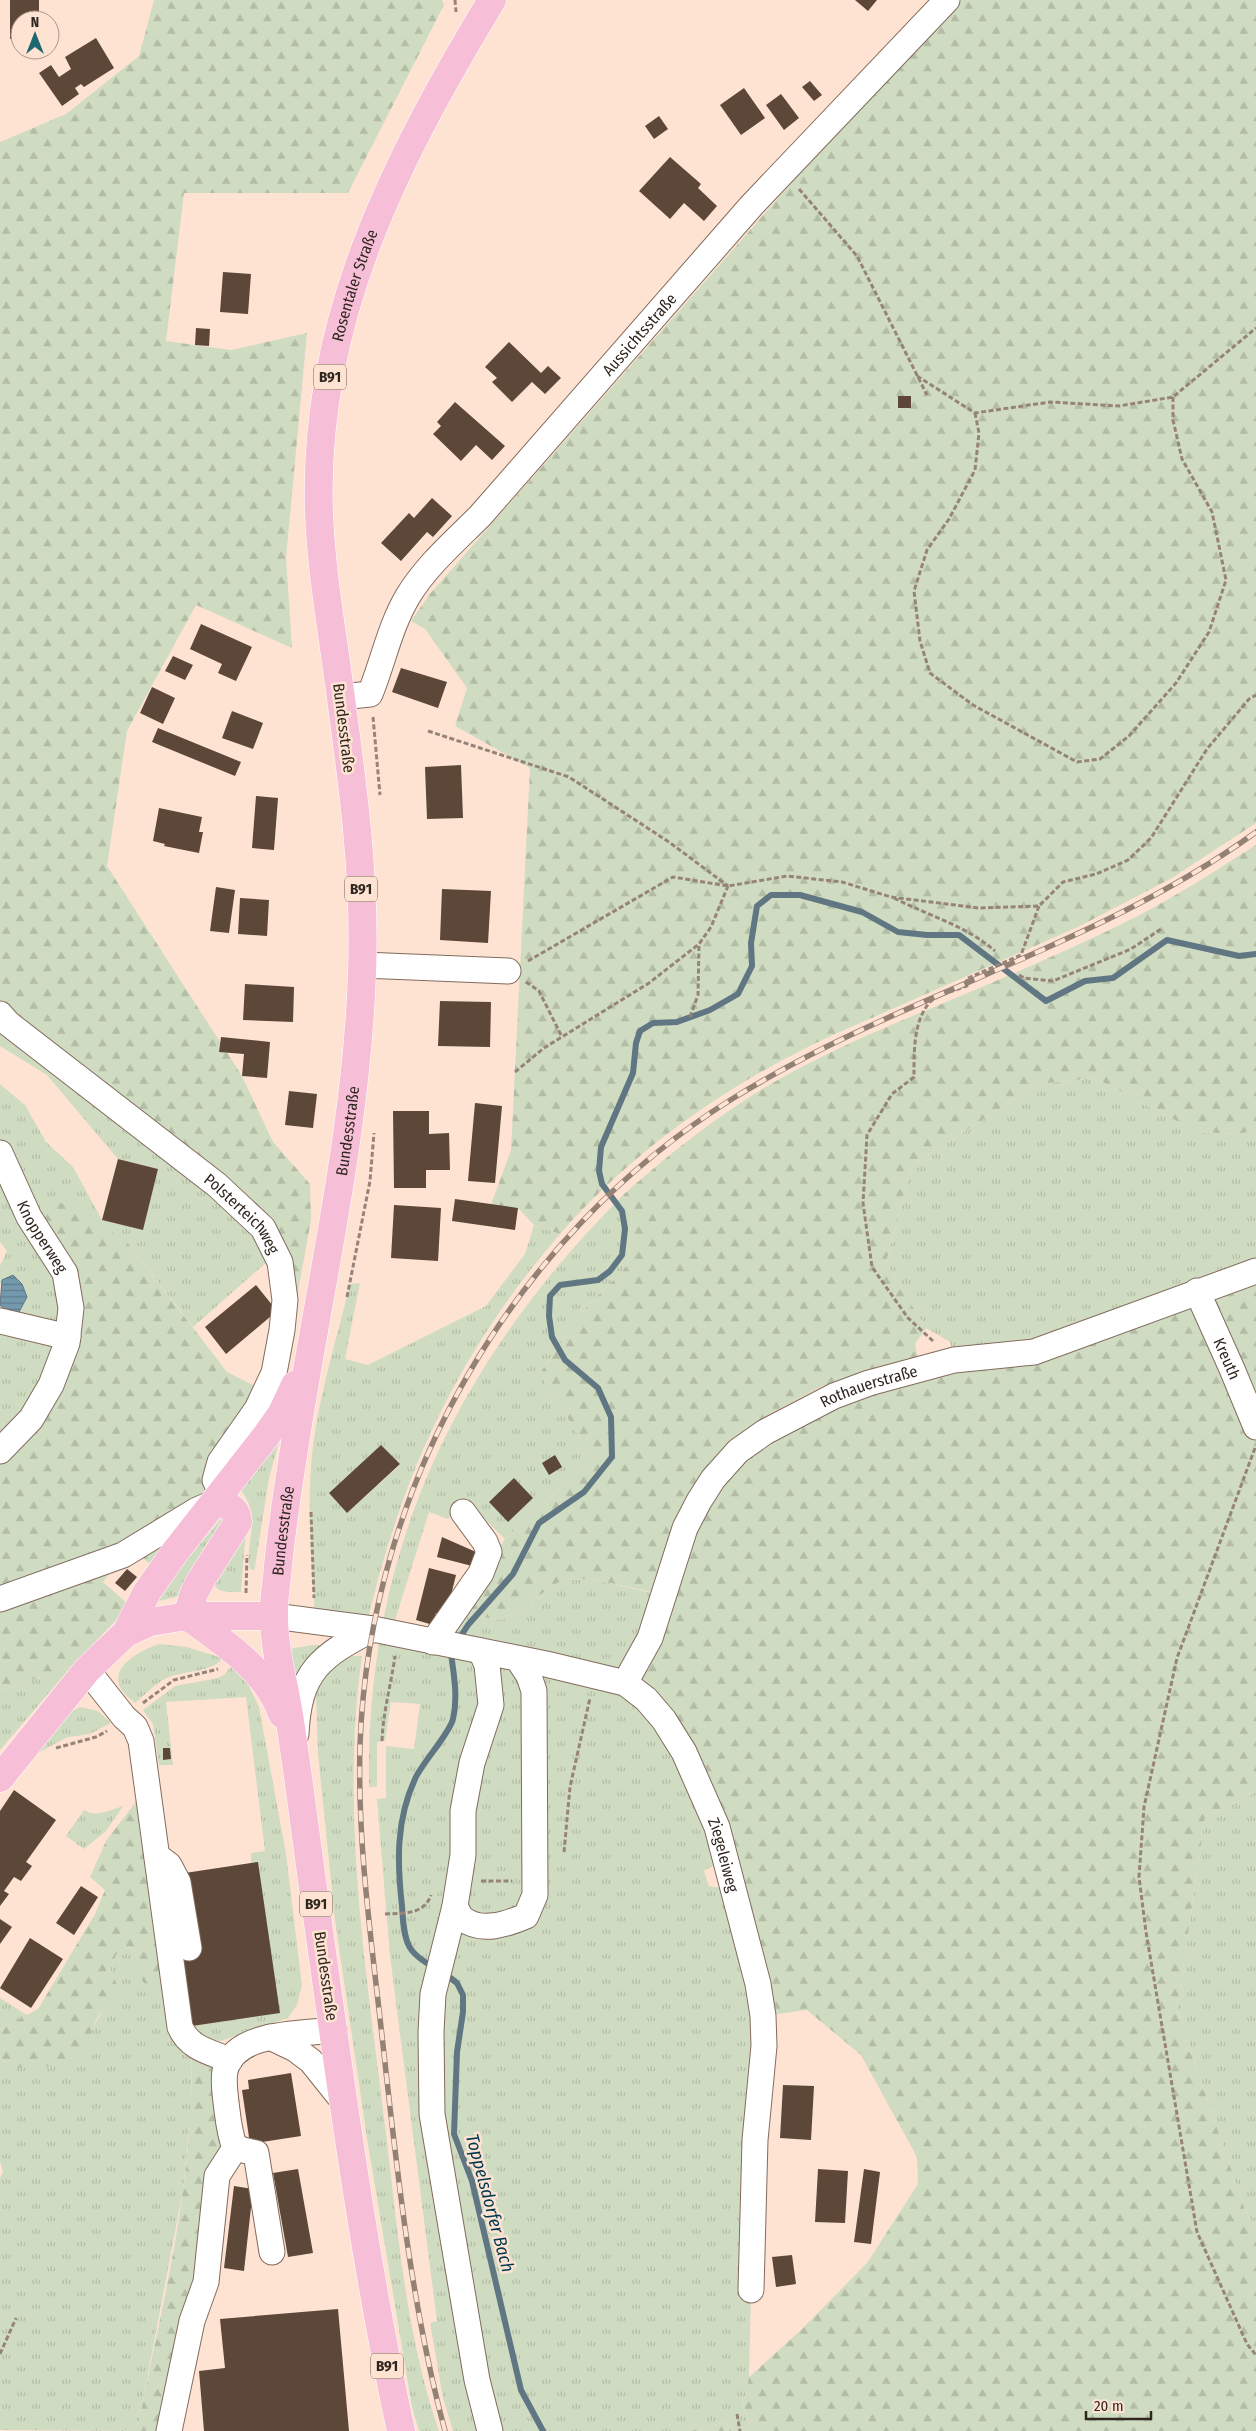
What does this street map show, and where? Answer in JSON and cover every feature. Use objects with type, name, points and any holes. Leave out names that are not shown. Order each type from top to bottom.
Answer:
[{"type":"main road","name":"Rosentaler Straße","points":[[331,628],[322,557],[319,466],[331,366],[347,298],[386,194],[448,74],[492,0]]},
{"type":"main road","name":"Bundesstraße","points":[[331,628],[341,697],[360,864],[363,965],[360,1026],[349,1122],[286,1485],[274,1616],[343,2101],[372,2282],[401,2431]]},
{"type":"main road","points":[[126,1633],[146,1592],[282,1413],[309,1348]]},
{"type":"main road","points":[[187,1616],[200,1580],[238,1522],[236,1514],[230,1506],[219,1498]]},
{"type":"main road","points":[[187,1616],[219,1639],[262,1679],[279,1705],[295,1754]]},
{"type":"main road","points":[[0,1778],[87,1670],[126,1633],[150,1622],[187,1616],[274,1616]]},
{"type":"street","name":"Aussichtsstraße","points":[[341,697],[370,694],[382,666],[387,642],[408,596],[438,559],[480,516],[784,171],[947,0]]},
{"type":"street","points":[[363,965],[508,971]]},
{"type":"street","name":"Polsterteichweg","points":[[0,1014],[9,1024],[217,1185],[263,1228],[280,1262],[284,1300],[282,1330],[274,1373],[256,1409],[220,1462],[214,1480],[219,1498]]},
{"type":"street","name":"Knopperweg","points":[[0,1153],[29,1217],[65,1273],[71,1308],[68,1337],[51,1385],[31,1419],[0,1451]]},
{"type":"street","name":"Rothauerstraße","points":[[625,1683],[650,1638],[685,1528],[713,1479],[738,1451],[765,1432],[834,1396],[869,1383],[954,1360],[1034,1352],[1256,1271]]},
{"type":"street","name":"Kreuth","points":[[1197,1291],[1256,1427]]},
{"type":"street","points":[[0,1321],[68,1337]]},
{"type":"street","points":[[0,1598],[123,1556],[219,1498]]},
{"type":"street","points":[[433,1642],[481,1573],[489,1552],[485,1542],[463,1512]]},
{"type":"street","name":"Ziegeleiweg","points":[[274,1616],[387,1632],[625,1683],[646,1699],[664,1720],[684,1752],[703,1795],[724,1851],[758,1984],[763,2016],[764,2046],[755,2140],[751,2290]]},
{"type":"street","points":[[295,1754],[297,1709],[314,1667],[343,1644],[387,1632]]},
{"type":"street","points":[[481,1651],[487,1665],[491,1705],[472,1764],[463,1811],[463,1855],[455,1906],[436,1985],[431,2032],[432,2114],[477,2380],[490,2431]]},
{"type":"street","points":[[455,1906],[463,1919],[481,1926],[504,1925],[526,1916],[535,1895],[534,1691],[529,1676],[518,1659]]},
{"type":"street","points":[[87,1670],[124,1717],[135,1726],[141,1741],[180,2027],[184,2037],[192,2045],[230,2060]]},
{"type":"street","points":[[157,1856],[169,1865],[178,1882],[188,1948]]},
{"type":"street","points":[[235,2148],[231,2137],[224,2083],[230,2060],[248,2043],[270,2037],[334,2030]]},
{"type":"street","points":[[270,2037],[295,2049],[311,2061],[343,2101]]},
{"type":"street","points":[[235,2148],[256,2153],[272,2252]]},
{"type":"street","points":[[215,2314],[209,2305],[206,2282],[217,2176],[235,2148]]},
{"type":"street","points":[[169,2431],[192,2321],[206,2282]]},
{"type":"path","points":[[784,171],[857,256],[926,394]]},
{"type":"path","points":[[917,376],[975,413],[1050,402],[1119,406],[1173,397],[1256,328]]},
{"type":"path","points":[[975,413],[979,433],[975,470],[949,519],[927,550],[914,591],[920,641],[930,672],[973,705],[1077,762],[1100,759],[1129,736],[1176,683],[1209,632],[1226,580],[1212,512],[1182,459],[1173,420],[1173,397]]},
{"type":"path","points":[[954,1360],[908,1318],[872,1267],[862,1203],[867,1135],[892,1094],[914,1077],[915,1041],[923,1014],[931,1001],[969,985],[966,979],[1021,955],[1039,906],[1064,882],[1096,874],[1128,860],[1151,838],[1207,749],[1256,693]]},
{"type":"path","points":[[428,730],[569,776],[669,842],[728,886]]},
{"type":"path","points":[[508,971],[542,954],[597,919],[673,877],[728,886],[787,876],[842,882],[891,897],[979,908],[1039,906]]},
{"type":"path","points":[[515,1072],[544,1048],[649,984],[699,944],[711,927],[728,886]]},
{"type":"path","points":[[891,897],[912,908],[954,923],[982,939],[996,951]]},
{"type":"path","points":[[1019,975],[1024,978],[1053,981],[1131,949],[1161,929]]},
{"type":"path","points":[[690,1017],[698,995],[699,944]]},
{"type":"path","points":[[508,971],[539,991],[562,1037]]},
{"type":"path","points":[[1256,1445],[1177,1658],[1144,1807],[1139,1877],[1146,1932],[1197,2232],[1247,2344],[1256,2355]]},
{"type":"path","points":[[382,1741],[383,1718],[392,1686],[387,1632]]},
{"type":"path","points":[[564,1852],[570,1787],[585,1715],[597,1676]]},
{"type":"path","points":[[386,1914],[421,1910],[428,1905],[436,1877],[459,1881],[535,1881]]},
{"type":"path","points":[[0,2354],[16,2318]]},
{"type":"path","points":[[737,2414],[740,2431]]},
{"type":"green space","points":[[154,0],[442,0],[444,5],[348,193],[184,193],[166,341],[231,350],[307,333],[286,558],[292,648],[196,605],[127,731],[107,866],[242,1076],[273,1142],[310,1184],[311,1220],[295,1308],[263,1228],[0,1014],[0,142],[66,114],[139,56]]},
{"type":"green space","points":[[960,0],[1256,0],[1256,823],[1172,878],[1078,927],[833,1035],[757,1074],[686,1120],[652,1146],[620,1173],[560,1234],[534,1225],[518,1208],[491,1205],[511,1150],[530,768],[455,726],[467,688],[425,629],[411,621],[429,595],[884,78]]},
{"type":"green space","points":[[1256,845],[1256,1131],[1236,1134],[1198,1132],[1095,1078],[1038,1084],[911,1166],[886,1263],[926,1328],[915,1344],[918,1358],[822,1386],[766,1416],[723,1449],[704,1472],[656,1593],[592,1579],[562,1580],[503,1620],[454,1613],[505,1539],[593,1459],[540,1373],[586,1308],[627,1266],[632,1214],[623,1195],[665,1159],[724,1114],[807,1064],[843,1046],[990,984],[1119,926],[1183,891]]},
{"type":"green space","points":[[0,1014],[217,1185],[276,1254],[193,1327],[127,1242],[65,1273],[67,1343],[0,1451],[0,1305],[5,1310],[2,1280],[0,1285],[0,1266],[7,1251],[0,1242],[0,1084],[25,1105],[46,1142],[73,1167],[102,1220],[143,1230],[158,1169],[118,1159],[47,1075],[0,1046]]},
{"type":"green space","points":[[1095,1078],[1198,1132],[1236,1134],[1256,1131],[1256,1270],[1034,1352],[954,1360],[950,1342],[926,1328],[886,1263],[911,1166],[1038,1084]]},
{"type":"green space","points":[[623,1195],[632,1214],[627,1266],[586,1308],[540,1373],[593,1459],[505,1539],[468,1502],[448,1519],[429,1512],[391,1633],[433,1642],[454,1613],[503,1620],[562,1580],[592,1579],[656,1594],[646,1699],[726,1858],[704,1871],[709,1886],[734,1890],[758,1984],[749,2377],[743,2405],[752,2431],[728,2431],[726,2422],[691,2431],[453,2431],[443,2398],[430,2323],[437,2321],[390,1956],[377,1799],[386,1798],[386,1746],[414,1749],[420,1704],[391,1702],[385,1741],[377,1742],[377,1787],[369,1787],[372,1700],[384,1617],[404,1539],[433,1464],[469,1393],[513,1324],[565,1258]]},
{"type":"green space","points":[[67,1202],[127,1242],[227,1372],[266,1392],[215,1480],[152,1565],[131,1550],[123,1555],[103,1582],[128,1604],[121,1615],[72,1666],[0,1691],[0,1451],[31,1419],[71,1308],[29,1217],[42,1207]]},
{"type":"green space","points":[[534,1225],[560,1234],[491,1324],[463,1371],[438,1419],[415,1468],[396,1519],[366,1628],[315,1621],[310,1512],[313,1446],[324,1385],[350,1284],[360,1283],[345,1359],[368,1365],[486,1306],[525,1254]],"holes":[[[381,1445],[400,1465],[347,1513],[329,1493]]]},
{"type":"green space","points":[[1256,1271],[1256,1792],[1205,1817],[1177,2010],[1245,2210],[1256,2229],[1256,2431],[752,2431],[743,2405],[749,2377],[800,2331],[867,2263],[918,2184],[917,2157],[861,2055],[807,2010],[763,2016],[703,1795],[625,1683],[707,1507],[745,1461],[777,1438],[874,1392],[1034,1352]]},
{"type":"green space","points":[[279,1442],[269,1478],[254,1570],[250,1569],[249,1558],[252,1518],[246,1498],[239,1488]]},
{"type":"green space","points":[[222,1517],[227,1518],[182,1595],[152,1603]]},
{"type":"green space","points":[[246,1529],[241,1592],[220,1590],[216,1588],[212,1580]]},
{"type":"green space","points":[[159,1644],[187,1647],[222,1658],[218,1663],[205,1669],[163,1680],[135,1703],[121,1689],[118,1681],[119,1673],[129,1660],[144,1650]]},
{"type":"green space","points":[[319,1645],[320,1648],[310,1657],[295,1679],[289,1649]]},
{"type":"green space","points":[[362,1656],[356,1715],[354,1773],[355,1832],[358,1891],[370,2009],[410,2318],[427,2394],[439,2431],[419,2431],[412,2407],[367,2138],[335,1920],[318,1754],[316,1693],[324,1673],[344,1659]]},
{"type":"green space","points":[[232,1665],[244,1676],[259,1707],[286,1854],[302,1985],[297,2005],[288,2018],[221,2041],[203,2039],[192,2026],[251,1863],[251,1853],[265,1851],[246,1697],[166,1702],[173,1765],[159,1765],[153,1724],[143,1710],[175,1686],[218,1678],[224,1675]]},
{"type":"green space","points":[[72,1666],[0,1750],[0,1691]]},
{"type":"green space","points":[[81,1707],[98,1711],[111,1723],[90,1734],[69,1737],[33,1756],[69,1712]]},
{"type":"green space","points":[[148,1786],[157,1856],[147,1878],[163,1986],[144,1983],[138,1974],[136,1952],[128,1947],[117,1953],[110,1970],[118,1986],[117,2000],[104,2010],[95,2022],[90,2037],[88,2053],[75,2063],[13,2068],[0,2058],[0,2029],[38,2009],[95,1914],[105,1890],[90,1877],[106,1841]]},
{"type":"green space","points":[[1256,1792],[1256,2229],[1245,2210],[1177,2010],[1205,1817]]},
{"type":"green space","points":[[123,1806],[106,1831],[84,1849],[66,1836],[84,1810],[98,1813]]},
{"type":"green space","points":[[128,1947],[136,1952],[138,1974],[163,1986],[192,2045],[191,2112],[183,2190],[138,2426],[123,2431],[0,2430],[0,2178],[3,2172],[0,2161],[0,2058],[13,2068],[87,2053],[90,2032],[118,1986],[110,1970],[117,1953]]},
{"type":"green space","points":[[0,1998],[27,2015],[0,2029]]},
{"type":"green space","points":[[192,2045],[230,2060],[231,2137],[169,2431],[123,2431],[138,2426],[174,2249],[187,2153]]},
{"type":"green space","points":[[726,2422],[728,2431],[691,2431]]},
{"type":"water","points":[[13,1275],[22,1284],[27,1297],[18,1314],[5,1310],[0,1305],[2,1280]]},
{"type":"building","points":[[10,0],[39,0],[39,10],[10,10]]},
{"type":"building","points":[[855,0],[877,0],[868,11]]},
{"type":"building","points":[[96,38],[114,68],[84,87],[81,84],[75,88],[79,94],[62,106],[39,73],[51,65],[59,77],[71,69],[65,57]]},
{"type":"building","points":[[810,81],[822,95],[814,101],[802,87]]},
{"type":"building","points":[[744,88],[765,118],[741,135],[720,105]]},
{"type":"building","points":[[781,94],[799,118],[784,130],[766,105]]},
{"type":"building","points":[[659,116],[668,129],[654,139],[645,126]]},
{"type":"building","points":[[670,157],[701,184],[698,188],[717,206],[704,221],[684,203],[670,219],[639,191]]},
{"type":"building","points":[[223,272],[251,274],[248,314],[220,312]]},
{"type":"building","points":[[196,328],[210,329],[209,346],[195,345]]},
{"type":"building","points":[[509,342],[541,373],[548,366],[561,378],[545,394],[532,382],[512,402],[492,382],[497,378],[485,367]]},
{"type":"building","points":[[898,396],[911,396],[911,408],[898,408]]},
{"type":"building","points":[[455,402],[505,446],[492,460],[476,445],[461,461],[433,434],[441,426],[437,422]]},
{"type":"building","points":[[432,498],[452,516],[433,537],[427,532],[401,561],[381,543],[409,513],[414,518]]},
{"type":"building","points":[[201,624],[252,647],[236,681],[218,673],[222,664],[190,649]]},
{"type":"building","points":[[173,656],[193,665],[185,680],[165,671]]},
{"type":"building","points":[[401,668],[447,682],[438,708],[392,692]]},
{"type":"building","points":[[152,687],[175,698],[163,724],[140,713]]},
{"type":"building","points":[[232,711],[263,723],[253,749],[222,738]]},
{"type":"building","points":[[158,728],[241,762],[235,776],[152,742]]},
{"type":"building","points":[[461,765],[463,818],[427,819],[425,767]]},
{"type":"building","points":[[256,796],[278,798],[274,850],[252,848]]},
{"type":"building","points":[[159,808],[202,817],[199,832],[203,832],[199,853],[164,846],[165,844],[153,841]]},
{"type":"building","points":[[216,887],[235,890],[229,933],[210,931]]},
{"type":"building","points":[[442,889],[491,891],[488,943],[440,940]]},
{"type":"building","points":[[240,898],[269,900],[267,936],[238,934]]},
{"type":"building","points":[[245,984],[294,987],[293,1022],[243,1020]]},
{"type":"building","points":[[440,1001],[491,1002],[490,1047],[438,1046]]},
{"type":"building","points":[[221,1037],[270,1042],[267,1078],[242,1076],[244,1054],[219,1052]]},
{"type":"building","points":[[289,1091],[317,1094],[313,1128],[285,1125]]},
{"type":"building","points":[[475,1103],[502,1106],[495,1183],[468,1181]]},
{"type":"building","points":[[393,1111],[429,1111],[429,1134],[449,1133],[450,1170],[426,1170],[426,1188],[394,1188]]},
{"type":"building","points":[[118,1159],[158,1169],[143,1230],[102,1220]]},
{"type":"building","points":[[455,1199],[518,1208],[515,1230],[452,1221]]},
{"type":"building","points":[[394,1205],[441,1208],[438,1261],[391,1258]]},
{"type":"building","points":[[256,1285],[277,1311],[226,1354],[205,1327]]},
{"type":"building","points":[[381,1445],[400,1464],[347,1513],[329,1493]]},
{"type":"building","points":[[555,1455],[562,1467],[549,1475],[542,1463]]},
{"type":"building","points":[[514,1478],[533,1498],[508,1522],[489,1502]]},
{"type":"building","points":[[442,1537],[476,1552],[472,1566],[437,1557]]},
{"type":"building","points":[[429,1568],[456,1575],[446,1615],[436,1613],[433,1625],[416,1620]]},
{"type":"building","points":[[127,1569],[137,1577],[125,1591],[115,1583]]},
{"type":"building","points":[[163,1748],[170,1748],[171,1759],[163,1760]]},
{"type":"building","points":[[14,1790],[56,1820],[26,1862],[32,1866],[21,1881],[14,1877],[4,1891],[9,1894],[0,1906],[0,1811]]},
{"type":"building","points":[[258,1862],[280,2013],[192,2026],[181,1949],[185,1873]]},
{"type":"building","points":[[81,1886],[98,1897],[74,1935],[56,1923]]},
{"type":"building","points":[[0,1919],[12,1927],[0,1944]]},
{"type":"building","points":[[30,1938],[63,1959],[31,2008],[0,1988]]},
{"type":"building","points":[[291,2073],[301,2136],[250,2144],[242,2090],[249,2089],[248,2080]]},
{"type":"building","points":[[783,2085],[814,2086],[811,2140],[780,2138]]},
{"type":"building","points":[[298,2169],[313,2253],[288,2257],[273,2173]]},
{"type":"building","points":[[818,2169],[848,2171],[845,2223],[815,2222]]},
{"type":"building","points":[[864,2169],[880,2172],[871,2244],[854,2242]]},
{"type":"building","points":[[234,2186],[253,2189],[244,2271],[224,2268]]},
{"type":"building","points":[[792,2255],[796,2284],[776,2287],[772,2257]]},
{"type":"building","points":[[338,2309],[349,2431],[204,2431],[199,2371],[225,2368],[220,2319]]},
{"type":"waterway","name":"Toppelsdorfer Bach","points":[[459,1639],[468,1625],[513,1574],[539,1523],[584,1492],[612,1457],[611,1417],[598,1388],[565,1360],[552,1337],[549,1316],[550,1296],[560,1285],[598,1280],[610,1271],[622,1255],[625,1229],[622,1211],[602,1184],[599,1171],[601,1147],[633,1073],[636,1043],[640,1031],[653,1023],[677,1022],[710,1010],[738,994],[752,966],[751,943],[757,906],[771,895],[800,895],[862,912],[898,932],[927,935],[959,935],[1046,1001],[1085,981],[1113,978],[1167,940],[1239,956],[1256,954]]},
{"type":"waterway","name":"Toppelsdorfer Bach","points":[[435,1968],[414,1953],[406,1937],[403,1921],[399,1857],[401,1826],[409,1794],[423,1765],[447,1732],[453,1719],[455,1695],[451,1654]]},
{"type":"waterway","name":"Toppelsdorfer Bach","points":[[444,1973],[457,1983],[463,1995],[463,2012],[457,2052],[454,2134],[472,2181],[521,2390],[543,2431]]},
{"type":"railway","points":[[445,2431],[433,2385],[415,2291],[395,2149],[363,1861],[360,1745],[370,1649],[391,1554],[424,1463],[467,1377],[520,1296],[582,1221],[653,1156],[732,1099],[796,1062],[862,1030],[1064,940],[1130,908],[1194,873],[1256,832]]}]
